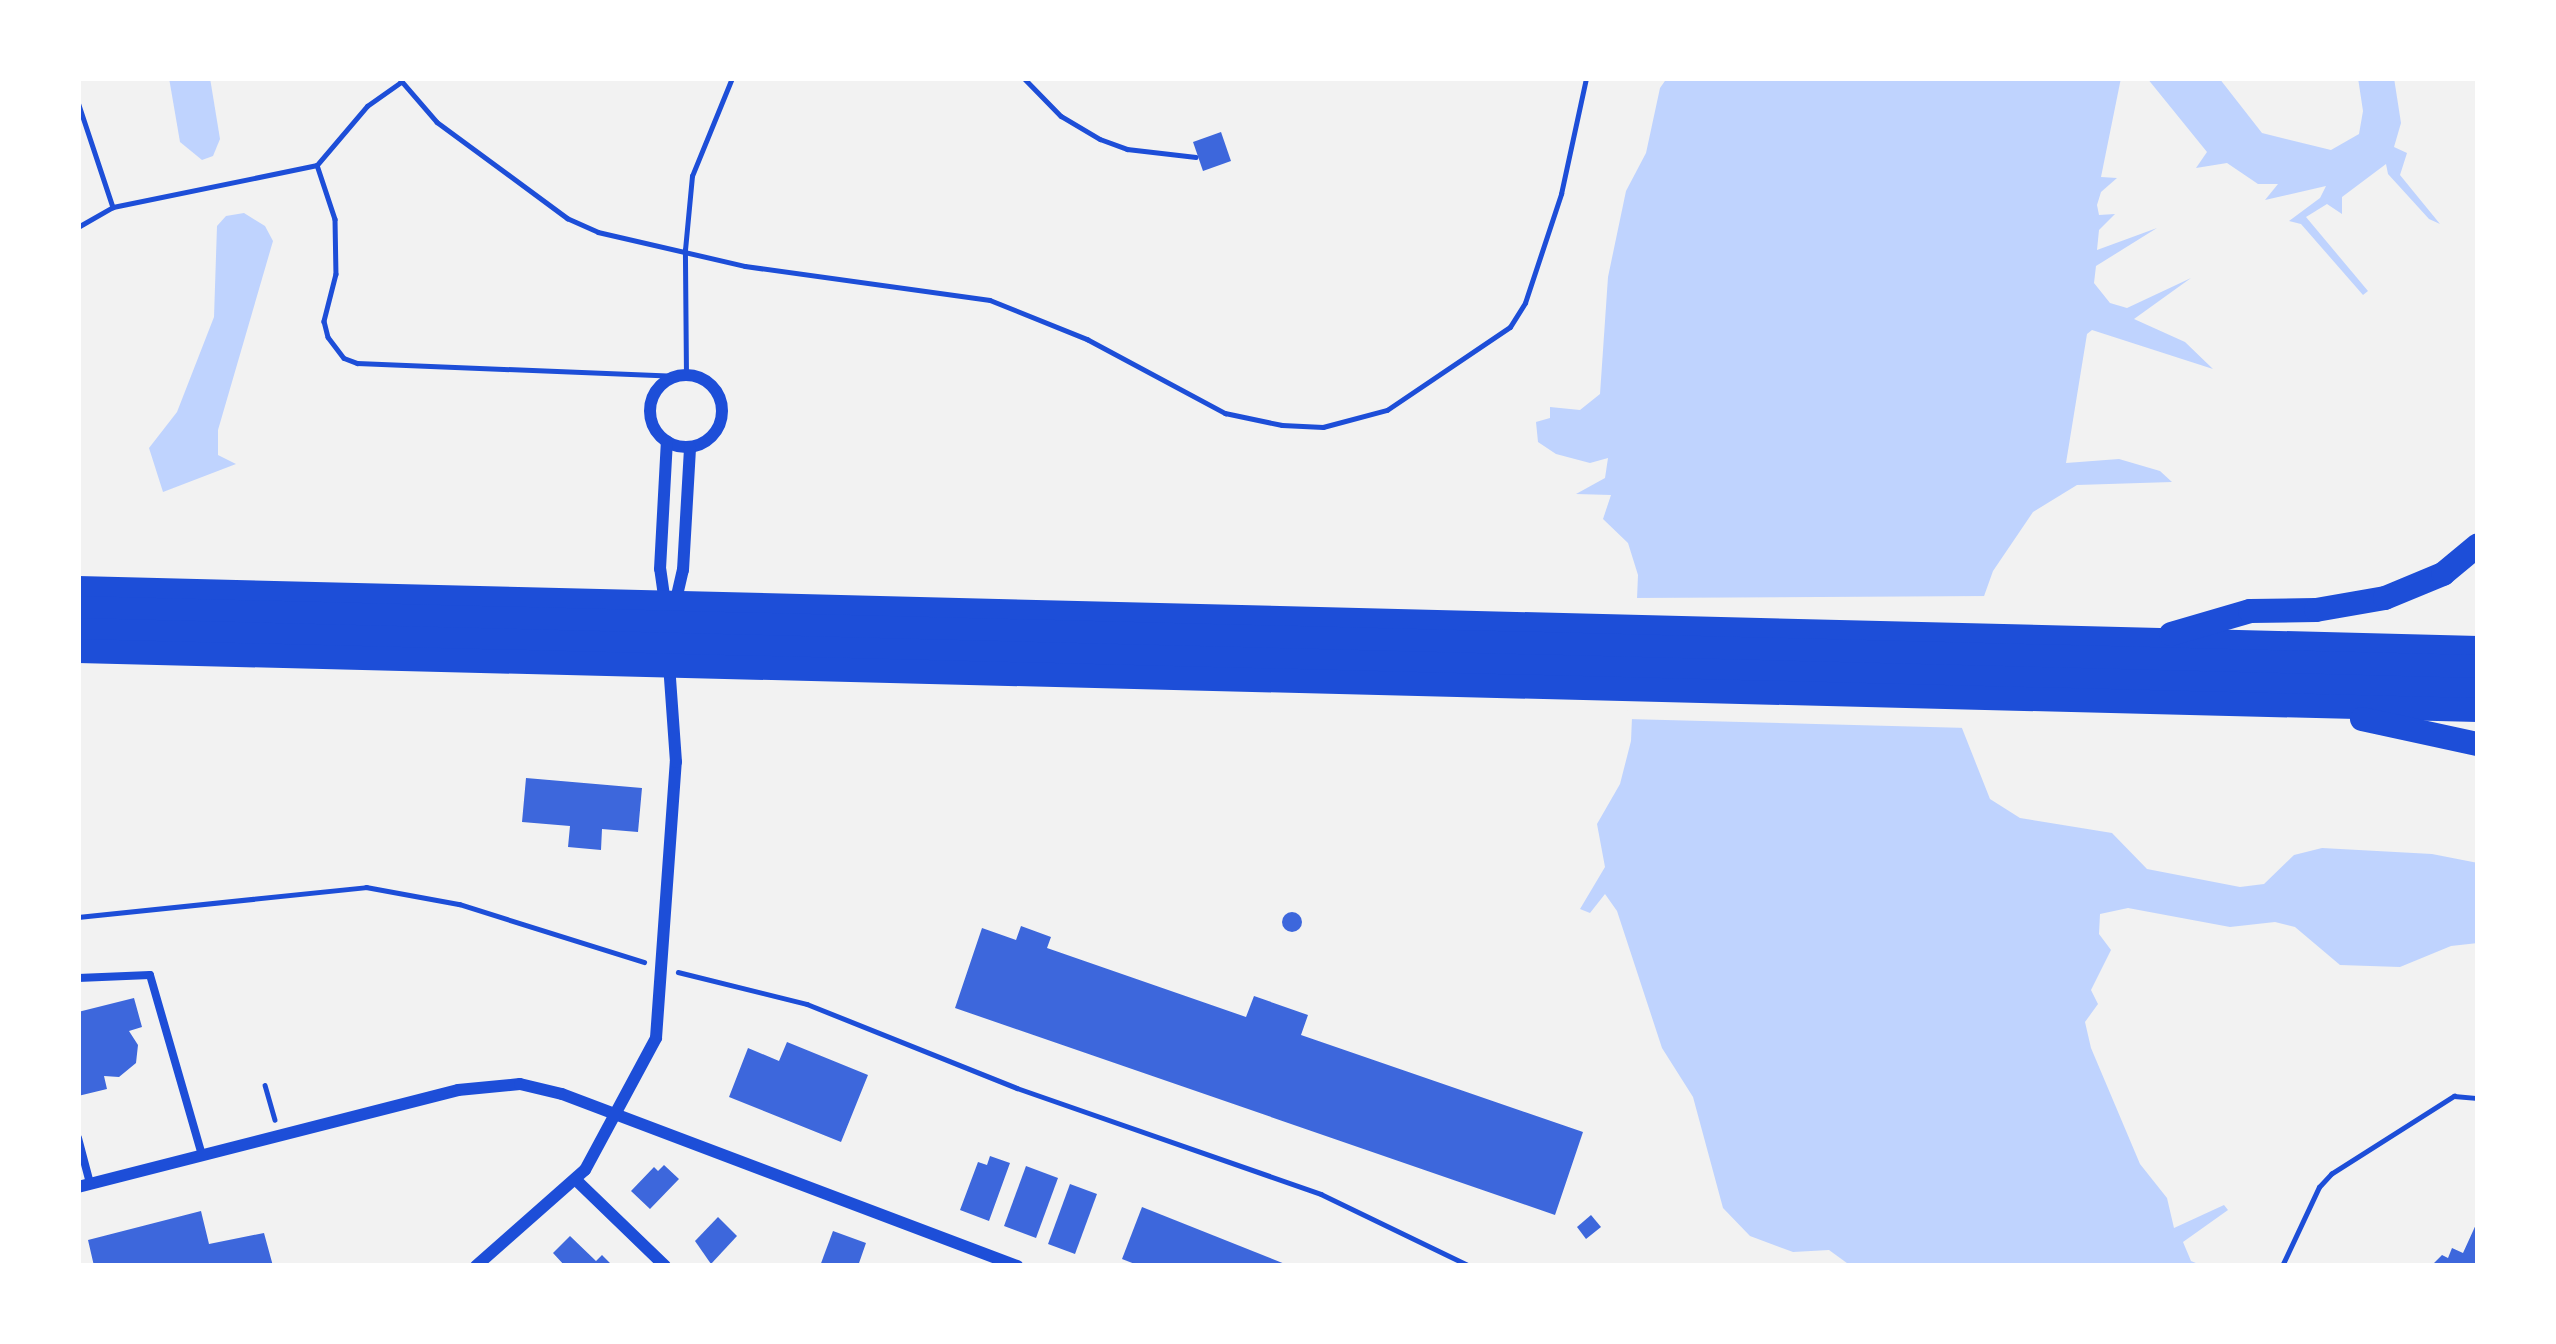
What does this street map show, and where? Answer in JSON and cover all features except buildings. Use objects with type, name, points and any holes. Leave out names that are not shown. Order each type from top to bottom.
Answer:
[{"type":"highway","points":[[2051,670],[2250,611],[2316,610],[2385,598],[2443,574],[2478,545]]},
{"type":"highway","points":[[78,588],[620,634]]},
{"type":"highway","points":[[78,608],[620,634],[1559,658],[2051,670],[2478,668]]},
{"type":"highway","points":[[78,630],[742,637],[2051,670],[2478,690]]},
{"type":"highway","points":[[78,651],[620,634]]},
{"type":"highway","points":[[2146,641],[2478,647]]},
{"type":"highway","points":[[2051,670],[2307,707],[2478,744]]},
{"type":"highway","points":[[2307,707],[2478,710]]},
{"type":"street","points":[[686,376],[711,386],[722,411],[716,431],[690,447],[667,441],[652,423],[652,400],[664,382],[686,376]]},
{"type":"street","points":[[476,1266],[576,1180],[648,1060],[662,1006],[676,762],[668,705],[670,616],[660,568],[667,441]]},
{"type":"street","points":[[670,616],[682,584],[690,447]]},
{"type":"street","points":[[84,1185],[492,1084],[548,1090],[1018,1266]]},
{"type":"street","points":[[576,1180],[665,1266]]},
{"type":"lane","points":[[78,978],[150,975],[202,1155]]},
{"type":"lane","points":[[78,1138],[84,1185]]},
{"type":"path","points":[[317,165],[334,220],[337,274],[325,321],[328,337],[344,358],[357,363],[686,376],[686,250],[692,176],[733,78]]},
{"type":"path","points":[[1024,78],[1061,116],[1100,139],[1127,149],[1196,157]]},
{"type":"path","points":[[78,227],[113,208],[317,165],[367,106],[400,80],[436,122],[567,218],[598,232],[746,266],[990,300],[1052,322],[1225,413],[1282,425],[1358,421],[1387,410],[1510,327],[1525,303],[1561,194],[1586,78]]},
{"type":"path","points":[[78,102],[113,208]]},
{"type":"path","points":[[78,917],[366,887],[458,904],[638,960]]},
{"type":"path","points":[[688,975],[793,1000],[1017,1088],[1321,1194],[1470,1266]]},
{"type":"path","points":[[265,1085],[280,1135]]},
{"type":"path","points":[[2282,1266],[2319,1187],[2331,1174],[2454,1096],[2478,1098]]},
{"type":"water","points":[[169,78],[210,78],[220,139],[213,156],[202,160],[180,142]]},
{"type":"water","points":[[1667,78],[2121,78],[2101,177],[2117,178],[2101,192],[2097,205],[2099,215],[2115,214],[2099,230],[2097,250],[2157,228],[2096,266],[2094,283],[2110,303],[2127,308],[2191,278],[2134,319],[2185,342],[2213,369],[2092,330],[2087,334],[2066,463],[2119,459],[2160,471],[2172,482],[2077,485],[2033,512],[1993,571],[1978,613],[1958,718],[1990,799],[2020,818],[2112,833],[2147,869],[2240,887],[2264,884],[2294,855],[2322,848],[2432,854],[2478,863],[2478,943],[2451,946],[2400,967],[2340,965],[2295,927],[2275,922],[2230,927],[2128,908],[2100,914],[2099,934],[2111,950],[2091,990],[2098,1004],[2085,1022],[2091,1048],[2140,1164],[2167,1198],[2174,1228],[2224,1205],[2228,1210],[2183,1242],[2191,1261],[2203,1266],[1851,1266],[1829,1250],[1793,1252],[1750,1236],[1723,1208],[1693,1097],[1662,1048],[1617,911],[1605,894],[1590,913],[1580,909],[1605,867],[1597,824],[1620,784],[1631,741],[1638,575],[1628,543],[1603,519],[1611,495],[1576,494],[1605,478],[1608,458],[1590,463],[1556,454],[1538,442],[1536,422],[1550,418],[1550,407],[1580,410],[1600,394],[1608,277],[1626,191],[1646,153],[1660,88]]},
{"type":"water","points":[[2147,78],[2219,78],[2262,133],[2331,150],[2359,134],[2363,111],[2358,78],[2394,78],[2401,123],[2394,147],[2407,153],[2400,175],[2440,224],[2429,219],[2388,174],[2386,164],[2342,197],[2342,214],[2327,204],[2306,217],[2368,291],[2363,295],[2301,224],[2289,221],[2320,198],[2326,186],[2265,200],[2278,184],[2258,184],[2227,163],[2196,168],[2207,152]]},
{"type":"water","points":[[244,213],[265,226],[273,241],[218,430],[218,455],[236,464],[163,492],[149,448],[177,412],[214,317],[217,226],[226,216]]},
{"type":"pier","points":[[1989,596],[1962,704],[1968,728],[1627,719],[1633,598]]}]
